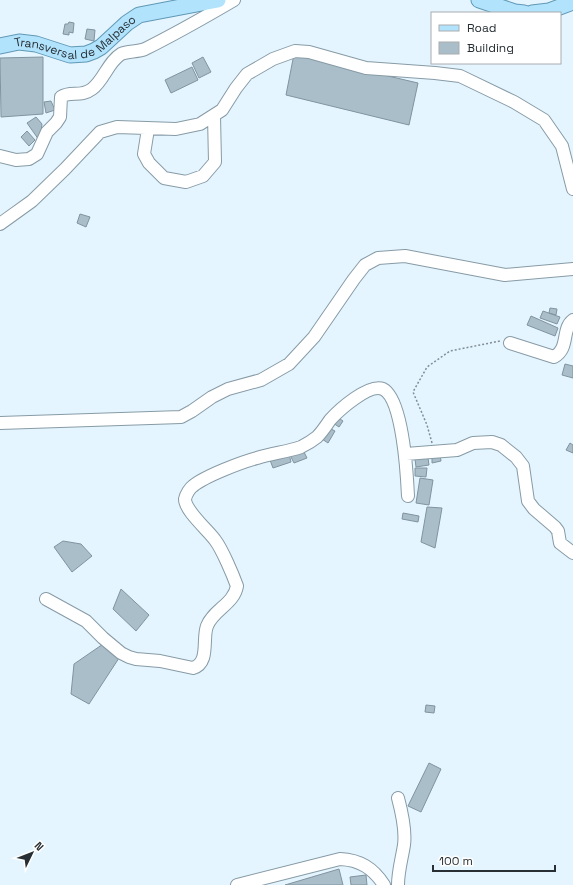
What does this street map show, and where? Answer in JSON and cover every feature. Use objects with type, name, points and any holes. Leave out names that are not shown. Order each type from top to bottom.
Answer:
[{"type":"main road","name":"Transversal de Malpaso","points":[[0,46],[19,42],[36,44],[70,55],[86,54],[101,46],[139,15],[218,0]]},
{"type":"main road","points":[[479,0],[515,12]]},
{"type":"main road","points":[[540,12],[549,11],[573,2]]},
{"type":"street","points":[[0,156],[16,160],[30,159],[37,154],[47,132],[56,123],[60,116],[61,97],[65,94],[82,94],[92,89],[102,78],[111,64],[122,54],[143,50],[234,0]]},
{"type":"street","points":[[0,224],[32,201],[100,132],[117,127],[176,129],[200,124],[222,110],[236,88],[248,74],[273,58],[295,51],[309,52],[366,68],[460,76],[514,102],[544,120],[562,146],[573,189]]},
{"type":"street","points":[[148,128],[144,154],[149,163],[164,178],[186,182],[203,176],[215,162],[214,116]]},
{"type":"street","points":[[0,423],[180,417],[217,394],[228,389],[261,380],[289,364],[314,338],[365,265],[378,258],[405,256],[505,275],[573,269]]},
{"type":"street","points":[[510,343],[554,357],[559,354],[562,349],[568,327],[570,322],[573,320]]},
{"type":"street","points":[[46,599],[86,621],[121,653],[136,659],[160,661],[193,668],[198,667],[203,660],[206,629],[209,622],[231,598],[237,586],[216,540],[198,521],[186,503],[186,496],[193,486],[214,475],[257,458],[299,448],[308,444],[345,406],[362,393],[372,389],[382,389],[389,394],[394,404],[406,454],[408,496]]},
{"type":"street","points":[[406,454],[457,450],[473,443],[492,442],[501,445],[516,457],[523,466],[528,502],[555,527],[558,531],[560,543],[573,553]]},
{"type":"street","points":[[398,798],[402,814],[404,844],[398,885]]},
{"type":"street","points":[[237,885],[340,858],[361,862],[377,874],[384,885]]},
{"type":"path","points":[[436,452],[425,419],[413,392],[427,366],[450,350],[492,342],[501,341],[510,343]]},
{"type":"building","points":[[69,22],[74,23],[73,33],[69,32],[69,35],[63,34],[65,24],[68,24]]},
{"type":"building","points":[[87,29],[95,30],[94,41],[85,39]]},
{"type":"building","points":[[294,54],[418,83],[409,125],[286,95]]},
{"type":"building","points":[[43,57],[43,114],[1,117],[0,58]]},
{"type":"building","points":[[203,57],[211,72],[199,78],[192,63]]},
{"type":"building","points":[[192,67],[198,80],[171,93],[165,80]]},
{"type":"building","points":[[51,101],[55,110],[46,113],[44,102]]},
{"type":"building","points":[[36,117],[42,124],[39,140],[27,123]]},
{"type":"building","points":[[27,131],[35,140],[29,146],[21,137]]},
{"type":"building","points":[[80,214],[90,217],[86,227],[77,223]]},
{"type":"building","points":[[550,308],[557,309],[556,315],[549,313]]},
{"type":"building","points":[[543,311],[560,317],[557,324],[540,318]]},
{"type":"building","points":[[531,316],[558,328],[555,336],[527,325]]},
{"type":"building","points":[[565,364],[573,366],[573,378],[562,375]]},
{"type":"building","points":[[337,417],[343,421],[339,427],[333,423]]},
{"type":"building","points":[[329,428],[335,431],[328,443],[322,439]]},
{"type":"building","points":[[570,443],[573,445],[573,453],[566,450]]},
{"type":"building","points":[[303,450],[307,458],[294,463],[290,455]]},
{"type":"building","points":[[289,454],[291,462],[273,468],[270,460]]},
{"type":"building","points":[[440,454],[441,461],[432,463],[432,455]]},
{"type":"building","points":[[428,458],[429,465],[416,467],[415,459]]},
{"type":"building","points":[[415,468],[427,468],[426,477],[415,476]]},
{"type":"building","points":[[420,478],[433,480],[429,505],[416,503]]},
{"type":"building","points":[[427,507],[442,508],[435,548],[421,542]]},
{"type":"building","points":[[403,513],[419,516],[418,522],[402,519]]},
{"type":"building","points":[[63,541],[81,544],[92,556],[72,572],[54,547]]},
{"type":"building","points":[[121,589],[149,615],[136,631],[113,609]]},
{"type":"building","points":[[106,642],[121,655],[89,704],[71,694],[74,664]]},
{"type":"building","points":[[426,705],[435,706],[434,713],[425,712]]},
{"type":"building","points":[[429,763],[441,769],[421,812],[408,806]]},
{"type":"building","points":[[339,869],[343,885],[285,885]]},
{"type":"building","points":[[366,875],[367,885],[351,885],[350,877]]}]
